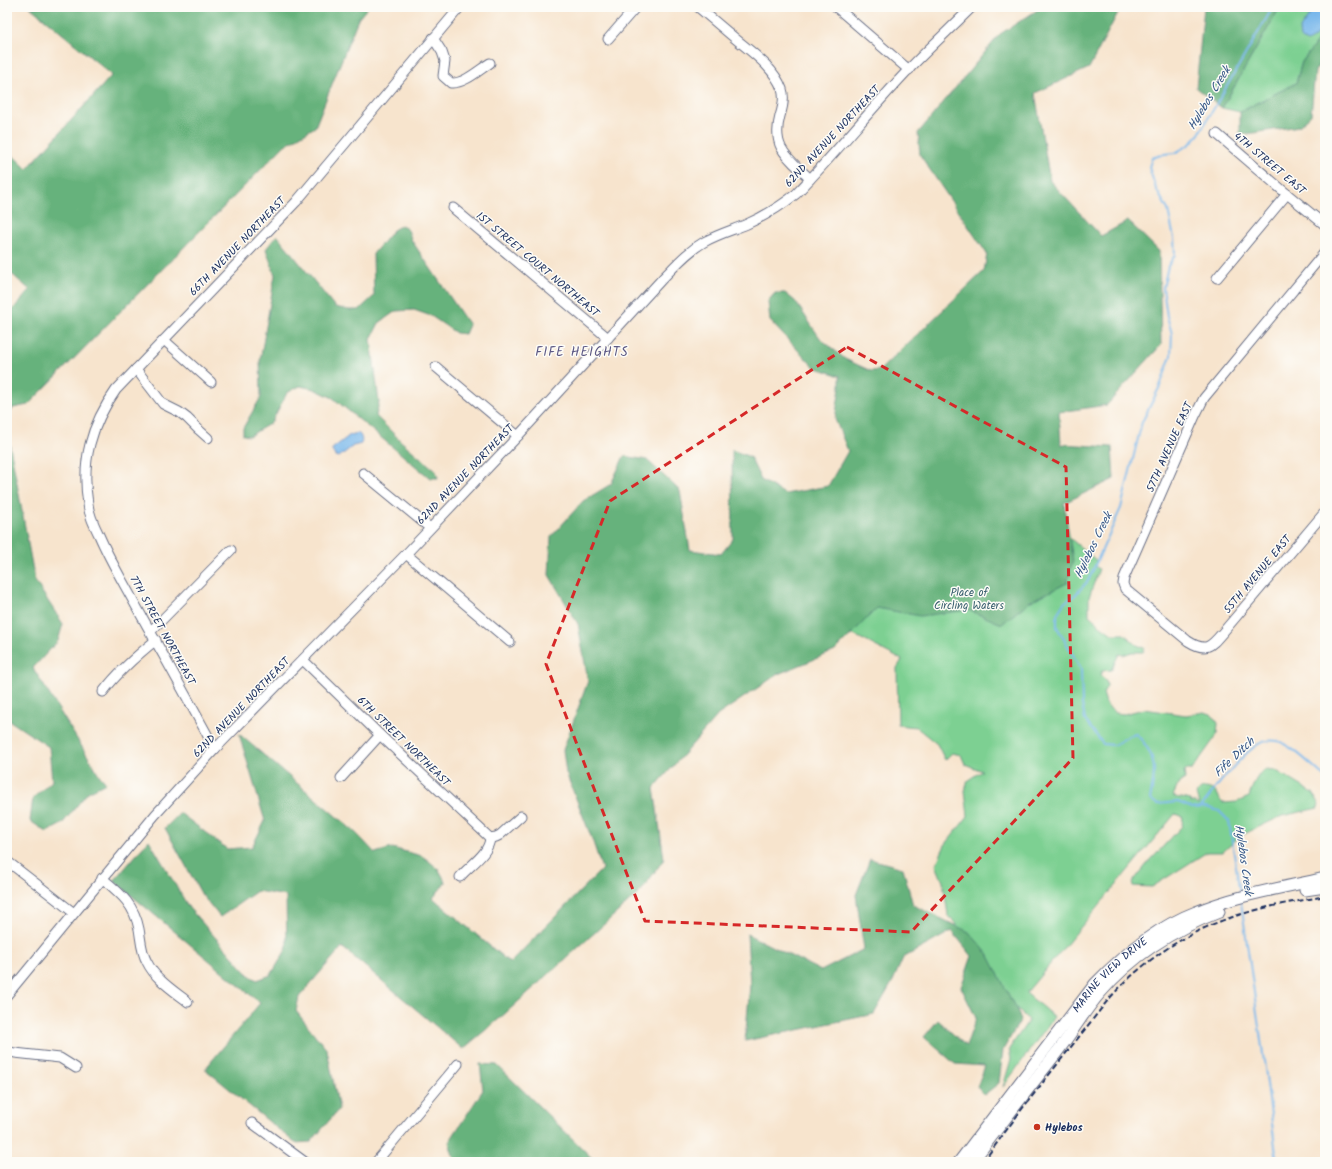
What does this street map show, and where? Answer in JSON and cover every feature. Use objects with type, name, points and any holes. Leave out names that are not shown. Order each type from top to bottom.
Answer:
[{"type":"main road","name":"MARINE VIEW DRIVE","points":[[959,1162],[1095,984],[1131,951],[1161,929],[1195,912],[1325,878]]},
{"type":"main road","name":"MARINE VIEW DRIVE","points":[[1253,898],[1325,886]]},
{"type":"main road","name":"MARINE VIEW DRIVE","points":[[972,1162],[1069,1037],[1092,1003],[1118,975],[1160,941],[1226,905]]},
{"type":"street","points":[[608,39],[636,7]]},
{"type":"street","points":[[698,7],[757,57],[777,78],[783,91],[783,104],[777,132],[780,146],[787,156],[810,179]]},
{"type":"street","points":[[836,7],[909,70]]},
{"type":"street","name":"62ND AVENUE NORTHEAST","points":[[7,995],[155,815],[216,749],[406,554],[518,436],[687,254],[704,242],[778,208],[796,194],[909,70],[972,7]]},
{"type":"street","name":"66TH AVENUE NORTHEAST","points":[[93,522],[88,505],[86,489],[87,457],[90,442],[99,416],[110,399],[136,368],[296,202],[434,38],[457,8]]},
{"type":"street","points":[[434,38],[445,61],[443,76],[451,83],[454,84],[466,79],[490,63]]},
{"type":"street","name":"4TH STREET EAST","points":[[1217,134],[1325,225]]},
{"type":"street","points":[[1217,278],[1287,194]]},
{"type":"street","name":"1ST STREET COURT NORTHEAST","points":[[453,208],[608,338]]},
{"type":"street","name":"57TH AVENUE EAST","points":[[1205,648],[1188,641],[1126,589],[1123,584],[1124,578],[1204,398],[1325,252]]},
{"type":"street","points":[[164,340],[211,382]]},
{"type":"street","points":[[436,367],[518,436]]},
{"type":"street","points":[[136,368],[163,404],[187,418],[208,438]]},
{"type":"street","points":[[363,473],[430,528]]},
{"type":"street","name":"55TH AVENUE EAST","points":[[1205,648],[1212,645],[1220,636],[1325,512]]},
{"type":"street","name":"7TH STREET NORTHEAST","points":[[93,522],[114,567],[216,749]]},
{"type":"street","points":[[150,632],[231,550]]},
{"type":"street","points":[[406,554],[510,642]]},
{"type":"street","points":[[103,692],[112,679],[156,640]]},
{"type":"street","name":"6TH STREET NORTHEAST","points":[[303,660],[380,735],[490,838]]},
{"type":"street","points":[[341,778],[380,735]]},
{"type":"street","points":[[460,876],[484,853],[490,843],[490,838],[500,835],[521,816]]},
{"type":"street","points":[[7,861],[74,913]]},
{"type":"street","points":[[102,878],[125,898],[129,904],[136,918],[144,956],[152,970],[188,1002]]},
{"type":"street","points":[[7,1051],[60,1058],[76,1068]]},
{"type":"street","points":[[376,1162],[458,1064]]},
{"type":"street","points":[[252,1123],[305,1162]]},
{"type":"highlighted area","points":[[847,347],[1066,467],[1073,758],[911,932],[645,921],[546,664],[610,501]]},
{"type":"green space","points":[[30,7],[368,7],[358,19],[315,127],[285,145],[28,405],[13,408],[7,419],[7,316],[30,290],[7,270],[7,150],[27,169],[112,75]]},
{"type":"green space","points":[[1042,7],[1121,7],[1089,68],[1035,93],[1050,181],[1101,236],[1128,221],[1159,251],[1161,345],[1107,405],[1059,412],[1061,444],[1112,447],[1114,479],[1064,503],[1073,561],[1067,583],[1029,602],[1002,624],[968,610],[920,616],[877,608],[835,651],[778,674],[718,715],[654,788],[664,859],[641,891],[499,1019],[463,1049],[342,947],[299,997],[296,1011],[327,1050],[339,1109],[311,1142],[295,1143],[205,1069],[260,1003],[114,881],[149,840],[189,908],[249,975],[257,980],[271,975],[287,948],[286,896],[257,891],[220,917],[202,895],[165,828],[180,813],[227,849],[252,847],[265,821],[239,734],[356,833],[375,853],[392,848],[422,856],[429,861],[439,870],[445,883],[433,898],[510,963],[602,869],[566,773],[563,750],[588,681],[578,624],[549,575],[551,537],[583,501],[611,484],[624,456],[647,460],[680,491],[690,550],[721,554],[733,539],[732,450],[750,457],[761,480],[785,494],[828,486],[848,451],[835,419],[840,388],[840,376],[814,367],[770,321],[768,301],[775,293],[785,293],[795,301],[820,338],[845,359],[871,371],[880,370],[984,271],[987,254],[920,155],[918,133],[1000,34]]},
{"type":"green space","points":[[1204,7],[1280,7],[1222,108],[1196,88]]},
{"type":"green space","points":[[1280,7],[1325,7],[1325,31],[1302,62],[1296,83],[1240,112],[1222,108]]},
{"type":"green space","points":[[1325,31],[1325,56],[1315,71],[1311,115],[1299,126],[1240,135],[1240,112],[1296,83],[1302,62]]},
{"type":"green space","points":[[402,225],[408,230],[412,241],[469,325],[465,334],[456,333],[431,316],[414,310],[396,311],[379,323],[371,339],[379,402],[376,416],[402,442],[436,471],[438,478],[430,478],[333,398],[314,389],[300,386],[287,393],[271,423],[249,436],[243,435],[243,428],[261,397],[260,361],[275,275],[266,249],[277,235],[335,307],[349,310],[359,310],[374,296],[373,254],[393,230]]},
{"type":"green space","points":[[7,430],[35,581],[63,624],[58,641],[33,668],[100,776],[106,783],[88,792],[62,824],[47,832],[30,821],[33,798],[52,781],[49,747],[7,719]]},
{"type":"green space","name":"Place of Circling Waters","points":[[973,457],[1097,561],[1095,566],[1099,569],[1089,597],[1089,615],[1112,634],[1124,634],[1137,645],[1145,648],[1143,652],[1132,652],[1123,655],[1119,654],[1111,670],[1102,671],[1100,675],[1106,680],[1107,686],[1103,693],[1107,706],[1116,713],[1124,714],[1144,709],[1186,715],[1204,712],[1211,714],[1218,723],[1217,735],[1192,770],[1184,771],[1185,779],[1179,783],[1173,796],[1187,799],[1191,801],[1191,803],[1193,802],[1199,805],[1196,794],[1200,789],[1205,788],[1215,792],[1223,803],[1237,802],[1249,797],[1258,775],[1266,769],[1275,770],[1313,793],[1320,805],[1318,808],[1282,816],[1240,836],[1223,852],[1207,852],[1152,887],[1133,886],[1132,883],[1147,864],[1182,826],[1183,817],[1175,814],[1026,993],[1054,1017],[1003,1087],[1011,1059],[1009,1049],[1029,1020],[998,993],[991,965],[948,915],[943,882],[936,865],[945,845],[968,816],[965,791],[968,780],[982,771],[965,764],[961,755],[952,753],[945,760],[937,744],[916,727],[898,725],[897,668],[902,660],[854,635],[809,646]]},
{"type":"green space","points":[[870,859],[903,868],[913,905],[969,932],[988,954],[1021,1019],[1003,1050],[999,1083],[984,1095],[977,1087],[985,1066],[955,1064],[924,1037],[938,1020],[966,1046],[976,1018],[961,987],[972,956],[952,931],[903,958],[893,981],[874,1014],[745,1041],[750,985],[747,934],[821,971],[864,949],[856,895]]},
{"type":"green space","points":[[480,1064],[497,1065],[596,1162],[455,1162],[449,1142],[483,1090]]},
{"type":"water","points":[[1319,8],[1325,12],[1325,25],[1314,38],[1307,42],[1300,38],[1299,30],[1313,10]]},
{"type":"water","points":[[358,433],[362,441],[361,444],[353,446],[339,457],[335,456],[332,449],[350,435]]},
{"type":"waterway","name":"Hylebos Creek","points":[[1240,893],[1229,821],[1219,811],[1206,807],[1192,808],[1178,802],[1157,804],[1150,799],[1154,764],[1152,757],[1143,742],[1136,734],[1129,736],[1114,745],[1103,744],[1085,720],[1082,704],[1081,669],[1057,627],[1057,614],[1064,603],[1075,595],[1088,581],[1121,508],[1142,422],[1160,386],[1171,356],[1172,334],[1167,316],[1163,288],[1168,266],[1175,255],[1174,238],[1168,210],[1156,189],[1149,167],[1152,158],[1164,154],[1175,153],[1190,144],[1199,134],[1273,7]]},
{"type":"waterway","name":"Fife Ditch","points":[[1201,807],[1221,781],[1247,752],[1266,741],[1279,742],[1290,747],[1325,777]]},
{"type":"waterway","name":"Hylebos Creek","points":[[1241,902],[1277,1162]]},
{"type":"railway","points":[[983,1162],[1022,1109],[1108,1000],[1139,969],[1174,944],[1192,934],[1232,917],[1271,906],[1325,896]]},
{"type":"place","name":"Hylebos","points":[[1037,1127]]},
{"type":"district","name":"FIFE HEIGHTS","points":[[582,351]]}]
